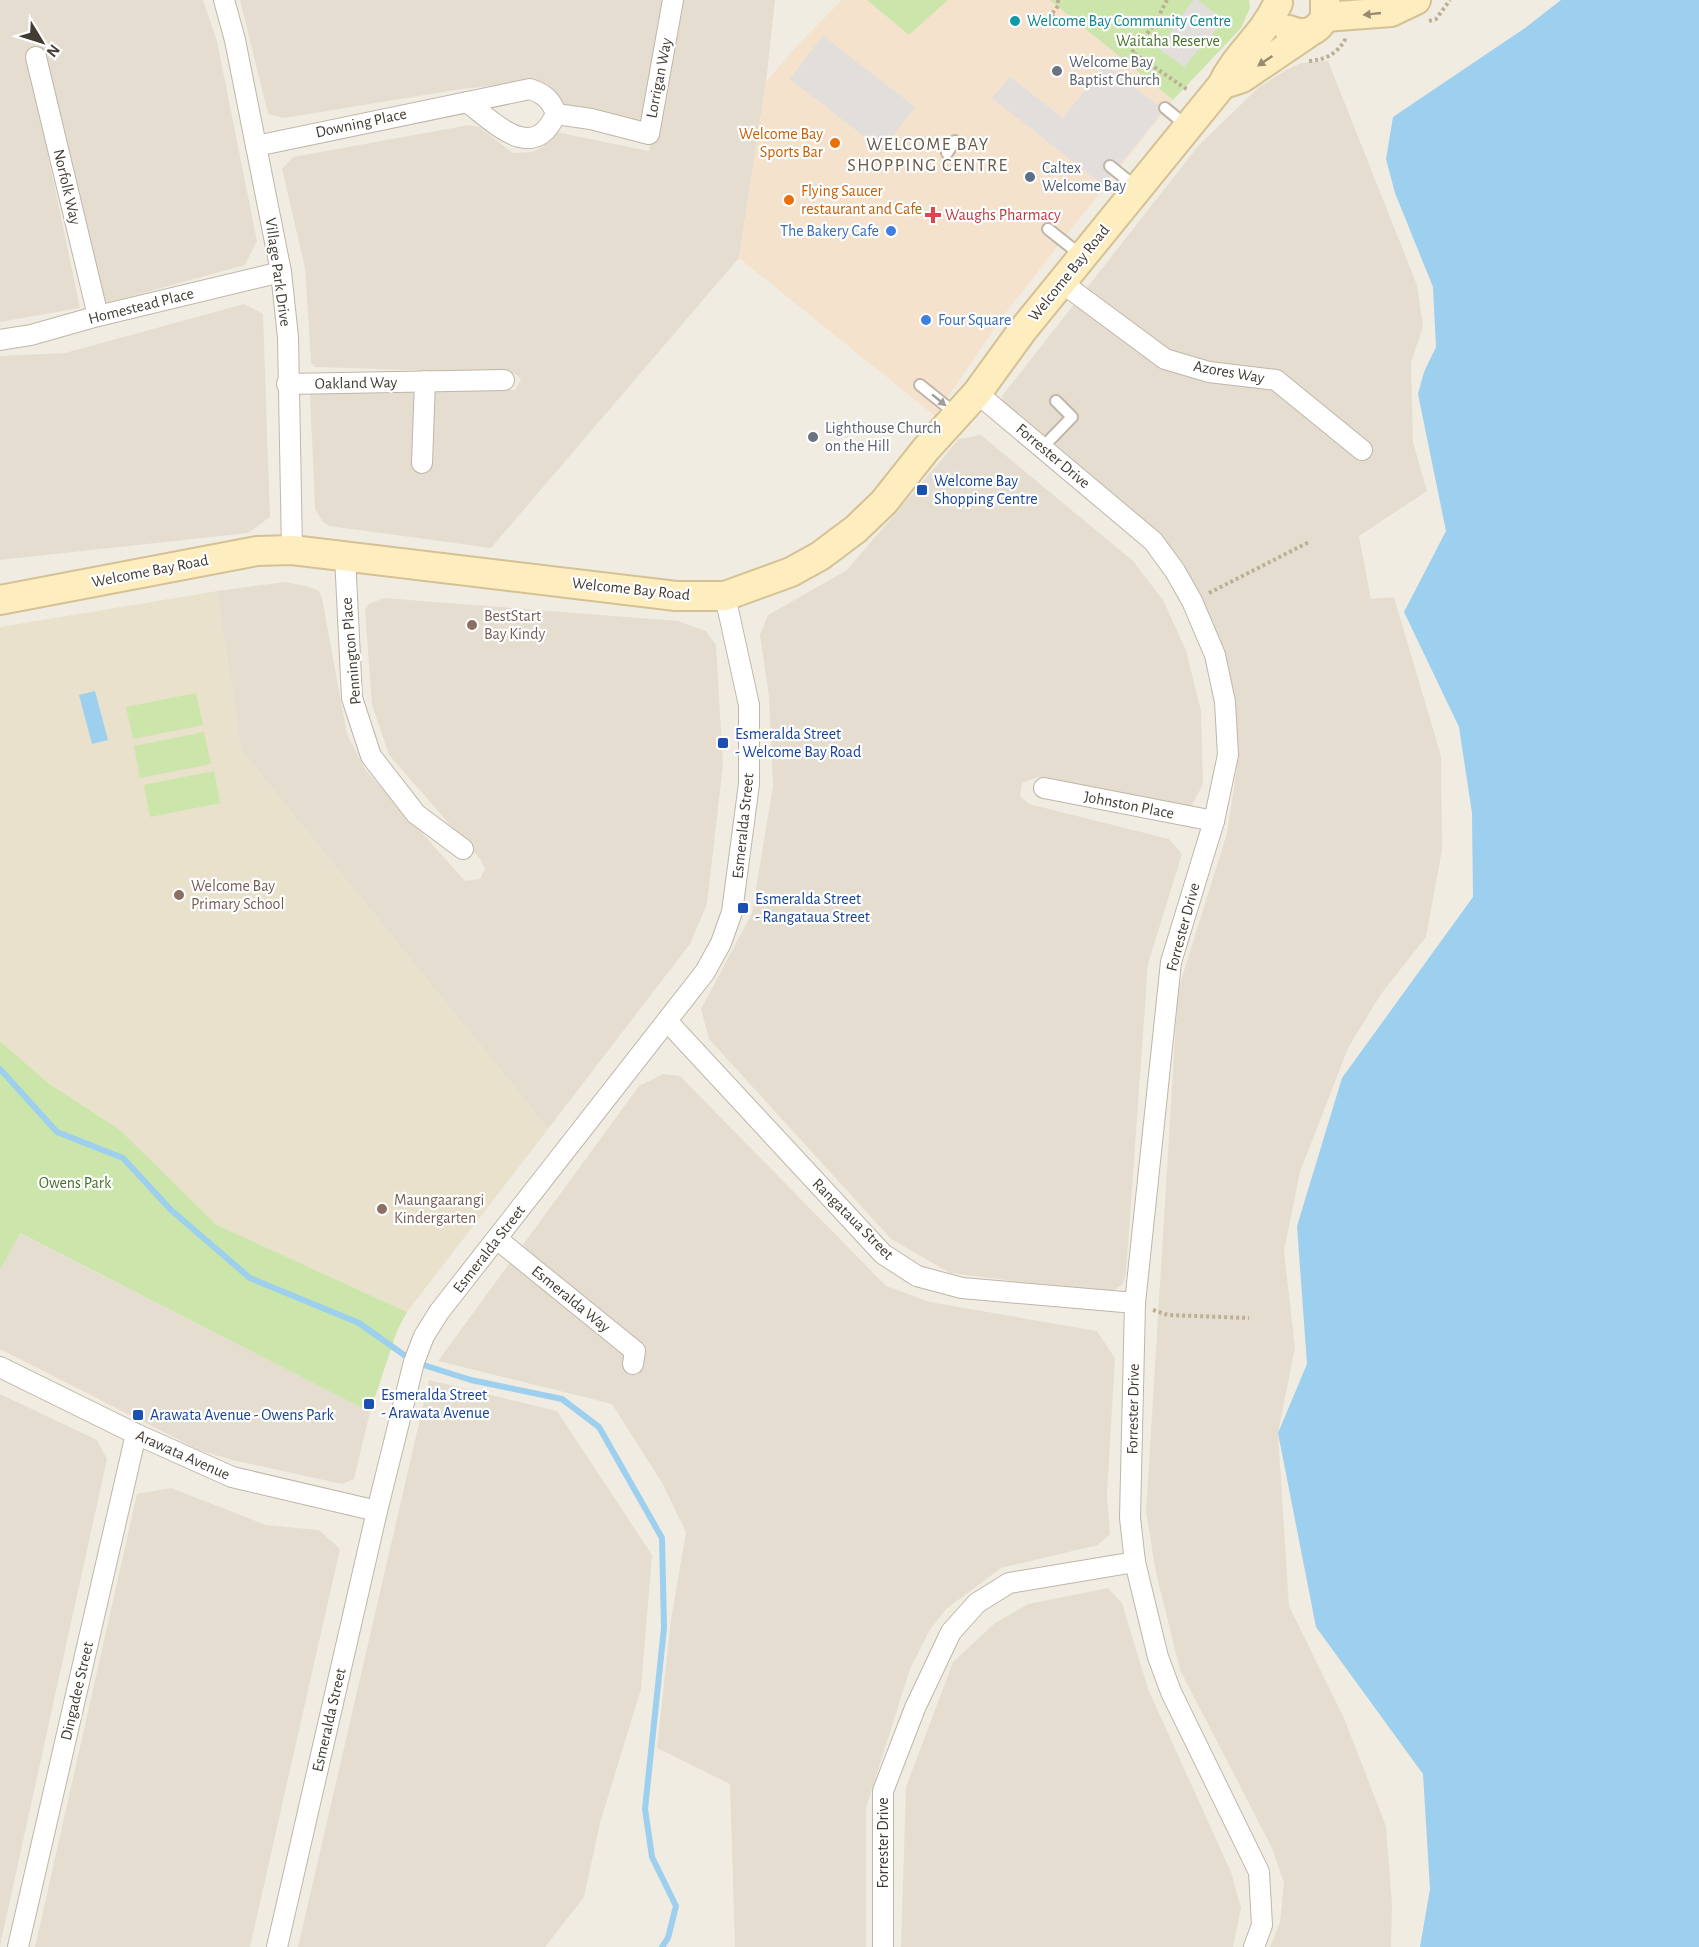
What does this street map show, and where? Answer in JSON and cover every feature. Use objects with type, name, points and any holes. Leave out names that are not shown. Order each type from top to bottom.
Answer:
[{"type":"main road","name":"Welcome Bay Road","points":[[0,600],[257,551],[292,550],[675,596],[726,596],[791,572],[820,556],[856,529],[884,501],[926,449],[958,415],[1061,282],[1222,85],[1230,67],[1269,24],[1278,2]]},
{"type":"main road","points":[[1278,2],[1277,12],[1284,27],[1291,32],[1315,28]]},
{"type":"main road","name":"Welcome Bay Road","points":[[1222,85],[1242,78],[1315,28],[1422,8]]},
{"type":"street","name":"Village Park Drive","points":[[224,0],[235,40],[281,272],[288,337],[287,384],[292,550]]},
{"type":"street","name":"Lorrigan Way","points":[[556,114],[591,119],[648,134],[673,0]]},
{"type":"street","name":"Norfolk Way","points":[[36,57],[98,316]]},
{"type":"street","name":"Downing Place","points":[[256,146],[530,89],[543,94],[553,105],[556,114]]},
{"type":"street","points":[[467,102],[514,135],[528,139],[540,137],[550,127],[556,114]]},
{"type":"street","name":"Homestead Place","points":[[0,340],[31,336],[98,316],[281,272]]},
{"type":"street","name":"Azores Way","points":[[1061,282],[1165,359],[1209,372],[1276,380],[1362,450]]},
{"type":"street","name":"Oakland Way","points":[[287,384],[504,380]]},
{"type":"street","points":[[422,463],[425,381]]},
{"type":"street","name":"Forrester Drive","points":[[976,393],[1153,541],[1175,571],[1192,601],[1215,655],[1225,702],[1228,755],[1214,822],[1171,962],[1135,1304],[1130,1518],[1135,1562],[1158,1657],[1171,1692],[1259,1872],[1262,1925],[1254,1947]]},
{"type":"street","name":"Pennington Place","points":[[345,556],[352,698],[370,756],[416,814],[463,849]]},
{"type":"street","name":"Esmeralda Street","points":[[277,1947],[377,1511],[414,1362],[424,1336],[439,1312],[705,972],[721,944],[732,912],[742,851],[749,784],[750,705],[726,596]]},
{"type":"street","name":"Johnston Place","points":[[1044,788],[1214,822]]},
{"type":"street","name":"Rangataua Street","points":[[667,1021],[883,1254],[917,1276],[962,1288],[1135,1304]]},
{"type":"street","name":"Esmeralda Way","points":[[497,1239],[635,1351],[633,1364]]},
{"type":"street","name":"Arawata Avenue","points":[[0,1367],[232,1478],[377,1511]]},
{"type":"street","name":"Dingadee Street","points":[[18,1947],[136,1434]]},
{"type":"street","name":"Forrester Drive","points":[[882,1947],[883,1791],[915,1708],[951,1632],[977,1604],[1010,1583],[1135,1562]]},
{"type":"lane","points":[[1165,108],[1188,126]]},
{"type":"lane","points":[[947,153],[955,141]]},
{"type":"lane","points":[[1110,166],[1137,188]]},
{"type":"lane","points":[[1048,229],[1082,256]]},
{"type":"lane","points":[[920,385],[958,415]]},
{"type":"lane","points":[[1043,447],[1072,417],[1056,401]]},
{"type":"path","points":[[1058,0],[1058,6],[1051,15],[1060,21]]},
{"type":"path","points":[[1167,0],[1154,25],[1132,52],[1188,90]]},
{"type":"path","points":[[1422,8],[1450,0]]},
{"type":"path","points":[[1315,28],[1323,59],[1334,54],[1348,35]]},
{"type":"path","points":[[1192,601],[1309,542]]},
{"type":"path","points":[[1135,1304],[1168,1315],[1250,1318]]},
{"type":"shaded area","points":[[0,0],[203,0],[217,41],[257,241],[245,265],[103,304],[44,49],[27,54],[80,308],[0,322]]},
{"type":"shaded area","points":[[240,0],[663,0],[640,122],[558,110],[527,82],[462,89],[284,118],[268,114]]},
{"type":"shaded area","points":[[678,0],[775,0],[766,82],[739,258],[491,548],[329,526],[323,522],[315,509],[310,394],[315,387],[515,390],[521,379],[514,373],[315,367],[311,362],[305,268],[282,169],[293,157],[469,125],[479,127],[513,153],[532,152],[544,146],[556,132],[649,151]]},
{"type":"shaded area","points":[[842,0],[867,0],[909,35],[948,0],[1050,0],[1173,100],[1003,316],[935,416],[739,258],[766,82],[793,50]]},
{"type":"shaded area","points":[[1193,0],[1198,0],[1224,20],[1184,67],[1159,49]]},
{"type":"shaded area","points":[[823,36],[915,107],[882,150],[790,79]]},
{"type":"shaded area","points":[[1328,61],[1417,285],[1423,326],[1411,363],[1413,442],[1427,491],[1359,536],[1371,599],[1394,597],[1441,756],[1442,850],[1426,937],[1381,994],[1348,1048],[1300,1172],[1284,1251],[1295,1348],[1278,1433],[1289,1606],[1344,1718],[1386,1826],[1392,1904],[1391,1947],[1270,1947],[1280,1922],[1284,1883],[1272,1848],[1180,1670],[1156,1573],[1146,1512],[1178,990],[1227,833],[1239,755],[1229,666],[1205,611],[1147,523],[1004,408],[1002,396],[1199,145],[1258,88],[1301,63]]},
{"type":"shaded area","points":[[1105,65],[1164,110],[1103,185],[992,98],[1010,77],[1063,118]]},
{"type":"shaded area","points":[[244,304],[263,314],[270,517],[248,533],[0,560],[0,356],[65,353]]},
{"type":"shaded area","points":[[981,435],[1133,561],[1163,600],[1186,650],[1201,711],[1203,784],[1187,815],[1038,777],[1022,783],[1020,796],[1029,804],[1169,839],[1182,854],[1148,964],[1126,1273],[1123,1284],[1110,1293],[950,1273],[891,1239],[709,1039],[701,1009],[752,913],[773,786],[769,697],[760,635],[768,615],[847,570],[959,439]]},
{"type":"shaded area","points":[[285,582],[319,591],[322,598],[347,734],[365,769],[465,881],[480,879],[485,869],[480,859],[389,755],[372,705],[365,610],[369,604],[384,598],[678,621],[706,631],[716,645],[723,765],[707,904],[690,944],[548,1129],[241,750],[217,591]]},
{"type":"shaded area","name":"Welcome Bay Primary School","points":[[217,591],[241,750],[548,1129],[407,1312],[217,1225],[119,1129],[48,1083],[0,1041],[0,627]]},
{"type":"shaded area","points":[[663,1074],[680,1076],[886,1286],[930,1302],[1097,1331],[1115,1358],[1107,1494],[1110,1534],[1098,1545],[1001,1568],[946,1609],[929,1631],[910,1669],[866,1808],[866,1947],[735,1947],[730,1784],[657,1748],[671,1619],[686,1532],[662,1483],[612,1404],[438,1361],[639,1086]]},
{"type":"shaded area","points":[[19,1233],[370,1412],[354,1479],[342,1484],[232,1460],[199,1450],[0,1349],[0,1270]]},
{"type":"shaded area","points":[[429,1380],[557,1411],[652,1555],[641,1689],[600,1823],[584,1897],[545,1947],[298,1947]]},
{"type":"shaded area","points":[[0,1394],[97,1440],[107,1459],[0,1946]]},
{"type":"shaded area","points":[[171,1488],[266,1525],[319,1530],[340,1549],[250,1947],[35,1947],[137,1494]]},
{"type":"shaded area","points":[[1108,1588],[1122,1603],[1148,1689],[1231,1872],[1241,1908],[1233,1947],[901,1947],[906,1787],[953,1662],[995,1623],[1028,1604]]},
{"type":"green space","points":[[867,0],[948,0],[909,35]]},
{"type":"green space","name":"Waitaha Reserve","points":[[1050,0],[1249,0],[1250,8],[1241,28],[1173,100]]},
{"type":"green space","points":[[196,693],[203,725],[133,739],[126,707]]},
{"type":"green space","points":[[204,732],[211,764],[140,778],[134,746]]},
{"type":"green space","points":[[214,771],[220,803],[150,817],[144,785]]},
{"type":"green space","name":"Owens Park","points":[[0,1041],[48,1083],[119,1129],[217,1225],[407,1312],[397,1331],[370,1412],[20,1233],[0,1270]]},
{"type":"water","points":[[1561,0],[1699,0],[1699,1947],[1420,1947],[1430,1889],[1423,1774],[1316,1627],[1278,1433],[1307,1364],[1297,1226],[1342,1078],[1473,897],[1472,813],[1459,727],[1404,612],[1446,531],[1418,394],[1424,372],[1436,347],[1433,287],[1395,193],[1386,159],[1393,117],[1525,28]]},
{"type":"water","points":[[95,691],[108,740],[92,744],[79,695]]},
{"type":"waterway","points":[[0,1069],[57,1132],[123,1158],[171,1210],[250,1278],[359,1323],[414,1362],[471,1380],[562,1399],[599,1427],[662,1538],[664,1628],[645,1809],[652,1857],[676,1906],[668,1938],[662,1947]]},
{"type":"place","name":"Welcome Bay Community Centre","points":[[1015,21]]},
{"type":"place","name":"Welcome Bay Baptist Church","points":[[1057,71]]},
{"type":"place","name":"Welcome Bay Sports Bar","points":[[835,143]]},
{"type":"place","name":"Caltex Welcome Bay","points":[[1030,177]]},
{"type":"place","name":"Flying Saucer restaurant and Cafe","points":[[789,200]]},
{"type":"place","name":"Waughs Pharmacy","points":[[933,215]]},
{"type":"place","name":"The Bakery Cafe","points":[[891,231]]},
{"type":"place","name":"Four Square","points":[[926,320]]},
{"type":"place","name":"Lighthouse Church on the Hill","points":[[813,437]]},
{"type":"place","name":"Welcome Bay Shopping Centre","points":[[922,490]]},
{"type":"place","name":"BestStart Bay Kindy","points":[[472,625]]},
{"type":"place","name":"Esmeralda Street - Welcome Bay Road","points":[[723,743]]},
{"type":"place","name":"Welcome Bay Primary School","points":[[179,895]]},
{"type":"place","name":"Esmeralda Street - Rangataua Street","points":[[743,908]]},
{"type":"place","name":"Maungaarangi Kindergarten","points":[[382,1209]]},
{"type":"place","name":"Esmeralda Street - Arawata Avenue","points":[[369,1404]]},
{"type":"place","name":"Arawata Avenue - Owens Park","points":[[138,1415]]},
{"type":"district","name":"WELCOME BAY SHOPPING CENTRE","points":[[928,155]]}]
